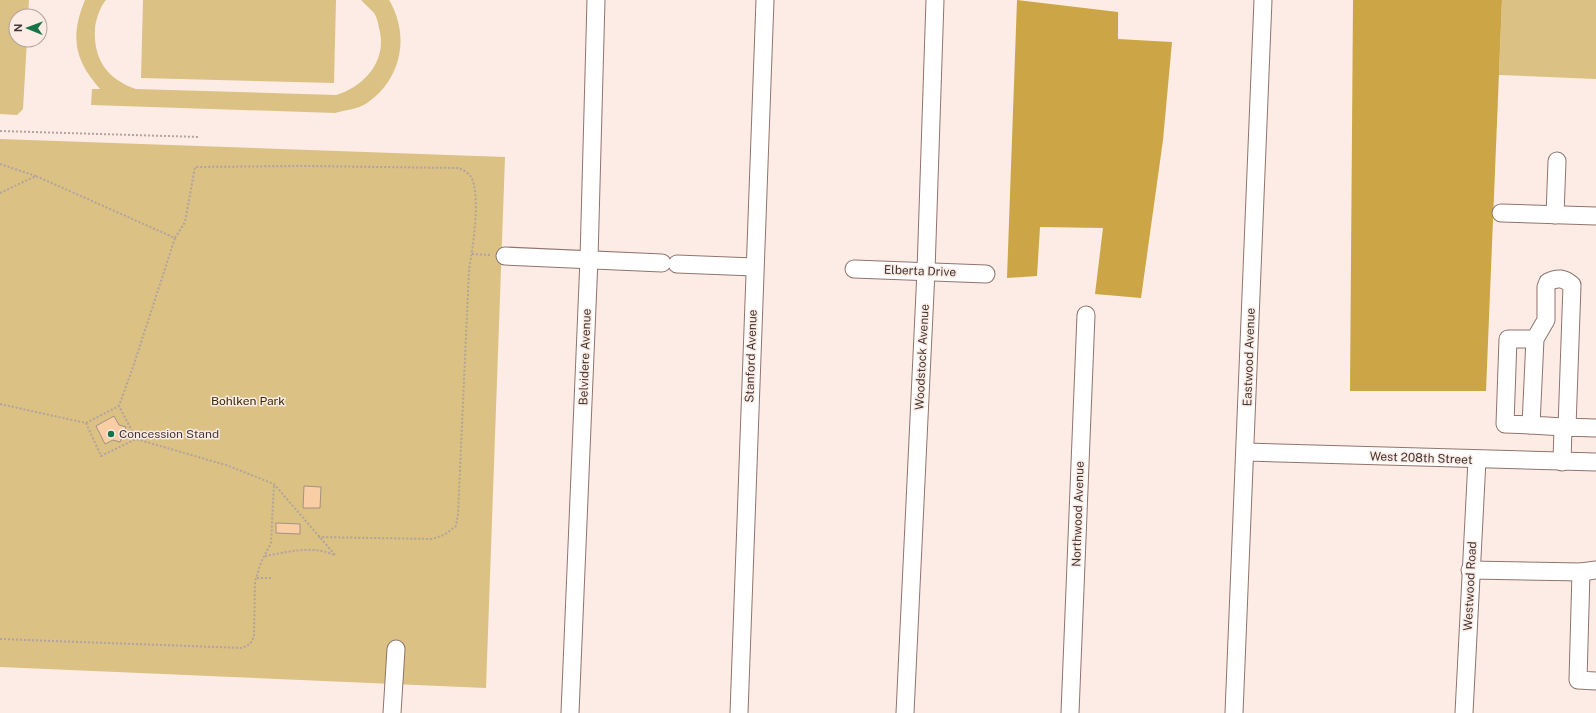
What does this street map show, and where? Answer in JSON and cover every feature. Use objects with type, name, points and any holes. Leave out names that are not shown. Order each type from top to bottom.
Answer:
[{"type":"street","name":"Belvidere Avenue","points":[[570,713],[589,259],[596,0]]},
{"type":"street","name":"Stanford Avenue","points":[[739,713],[754,267],[765,0]]},
{"type":"street","name":"Woodstock Avenue","points":[[906,713],[926,271],[935,0]]},
{"type":"street","name":"Eastwood Avenue","points":[[1234,713],[1263,0]]},
{"type":"street","points":[[1555,215],[1557,161]]},
{"type":"street","points":[[1501,213],[1596,216]]},
{"type":"street","points":[[505,256],[754,267]]},
{"type":"street","name":"Elberta Drive","points":[[854,269],[986,274]]},
{"type":"street","points":[[1531,425],[1535,339],[1546,320],[1546,287],[1548,282],[1558,278],[1565,279],[1572,285],[1562,462]]},
{"type":"street","name":"Northwood Avenue","points":[[1070,713],[1086,315]]},
{"type":"street","points":[[1535,339],[1508,339],[1505,424],[1596,428]]},
{"type":"street","name":"West 208th Street","points":[[1245,452],[1477,460],[1596,462]]},
{"type":"street","name":"Westwood Road","points":[[1464,713],[1470,570],[1477,460]]},
{"type":"street","points":[[1470,570],[1588,571],[1578,680],[1596,681]]},
{"type":"street","points":[[392,713],[396,649]]},
{"type":"path","points":[[0,131],[199,137]]},
{"type":"path","points":[[0,164],[36,176],[175,238]]},
{"type":"path","points":[[0,404],[86,424],[119,406],[175,238],[185,222],[195,168],[303,166],[459,168],[470,175],[476,187],[472,254],[469,268],[458,514],[456,526],[444,535],[432,539],[318,537]]},
{"type":"path","points":[[0,193],[36,176]]},
{"type":"path","points":[[472,254],[505,256]]},
{"type":"path","points":[[119,406],[136,439]]},
{"type":"path","points":[[86,424],[101,456],[136,439],[226,465],[274,484],[318,537],[336,556],[323,550],[294,551],[265,556]]},
{"type":"path","points":[[0,639],[242,648],[250,644],[254,637],[257,578],[271,543],[274,484]]},
{"type":"path","points":[[257,578],[273,578]]},
{"type":"green space","points":[[0,0],[29,0],[28,8],[8,8],[8,48],[27,48],[23,109],[17,115],[0,114]]},
{"type":"green space","points":[[85,0],[106,0],[99,13],[95,28],[96,49],[99,58],[117,80],[136,89],[336,95],[347,91],[365,78],[372,70],[380,51],[381,40],[377,18],[361,0],[389,0],[396,13],[399,27],[399,56],[395,69],[388,82],[379,93],[364,105],[335,113],[91,105],[92,89],[100,89],[91,78],[80,58],[76,36],[80,13]]},
{"type":"green space","points":[[143,0],[336,0],[334,83],[141,78]]},
{"type":"green space","points":[[1502,0],[1596,0],[1596,79],[1499,75]]},
{"type":"green space","name":"Bohlken Park","points":[[0,139],[505,157],[486,688],[0,667]]},
{"type":"shaded area","points":[[1017,0],[1118,12],[1118,39],[1172,42],[1163,140],[1141,298],[1095,294],[1103,228],[1040,227],[1037,276],[1007,278]]},
{"type":"shaded area","points":[[1353,0],[1502,0],[1486,391],[1350,391]]},
{"type":"building","name":"Concession Stand","points":[[114,416],[119,425],[126,427],[120,442],[113,440],[105,444],[96,426]]},
{"type":"building","points":[[304,486],[321,487],[320,508],[303,508]]},
{"type":"building","points":[[276,523],[300,524],[300,534],[276,533]]},
{"type":"place","name":"Concession Stand","points":[[111,434]]}]
